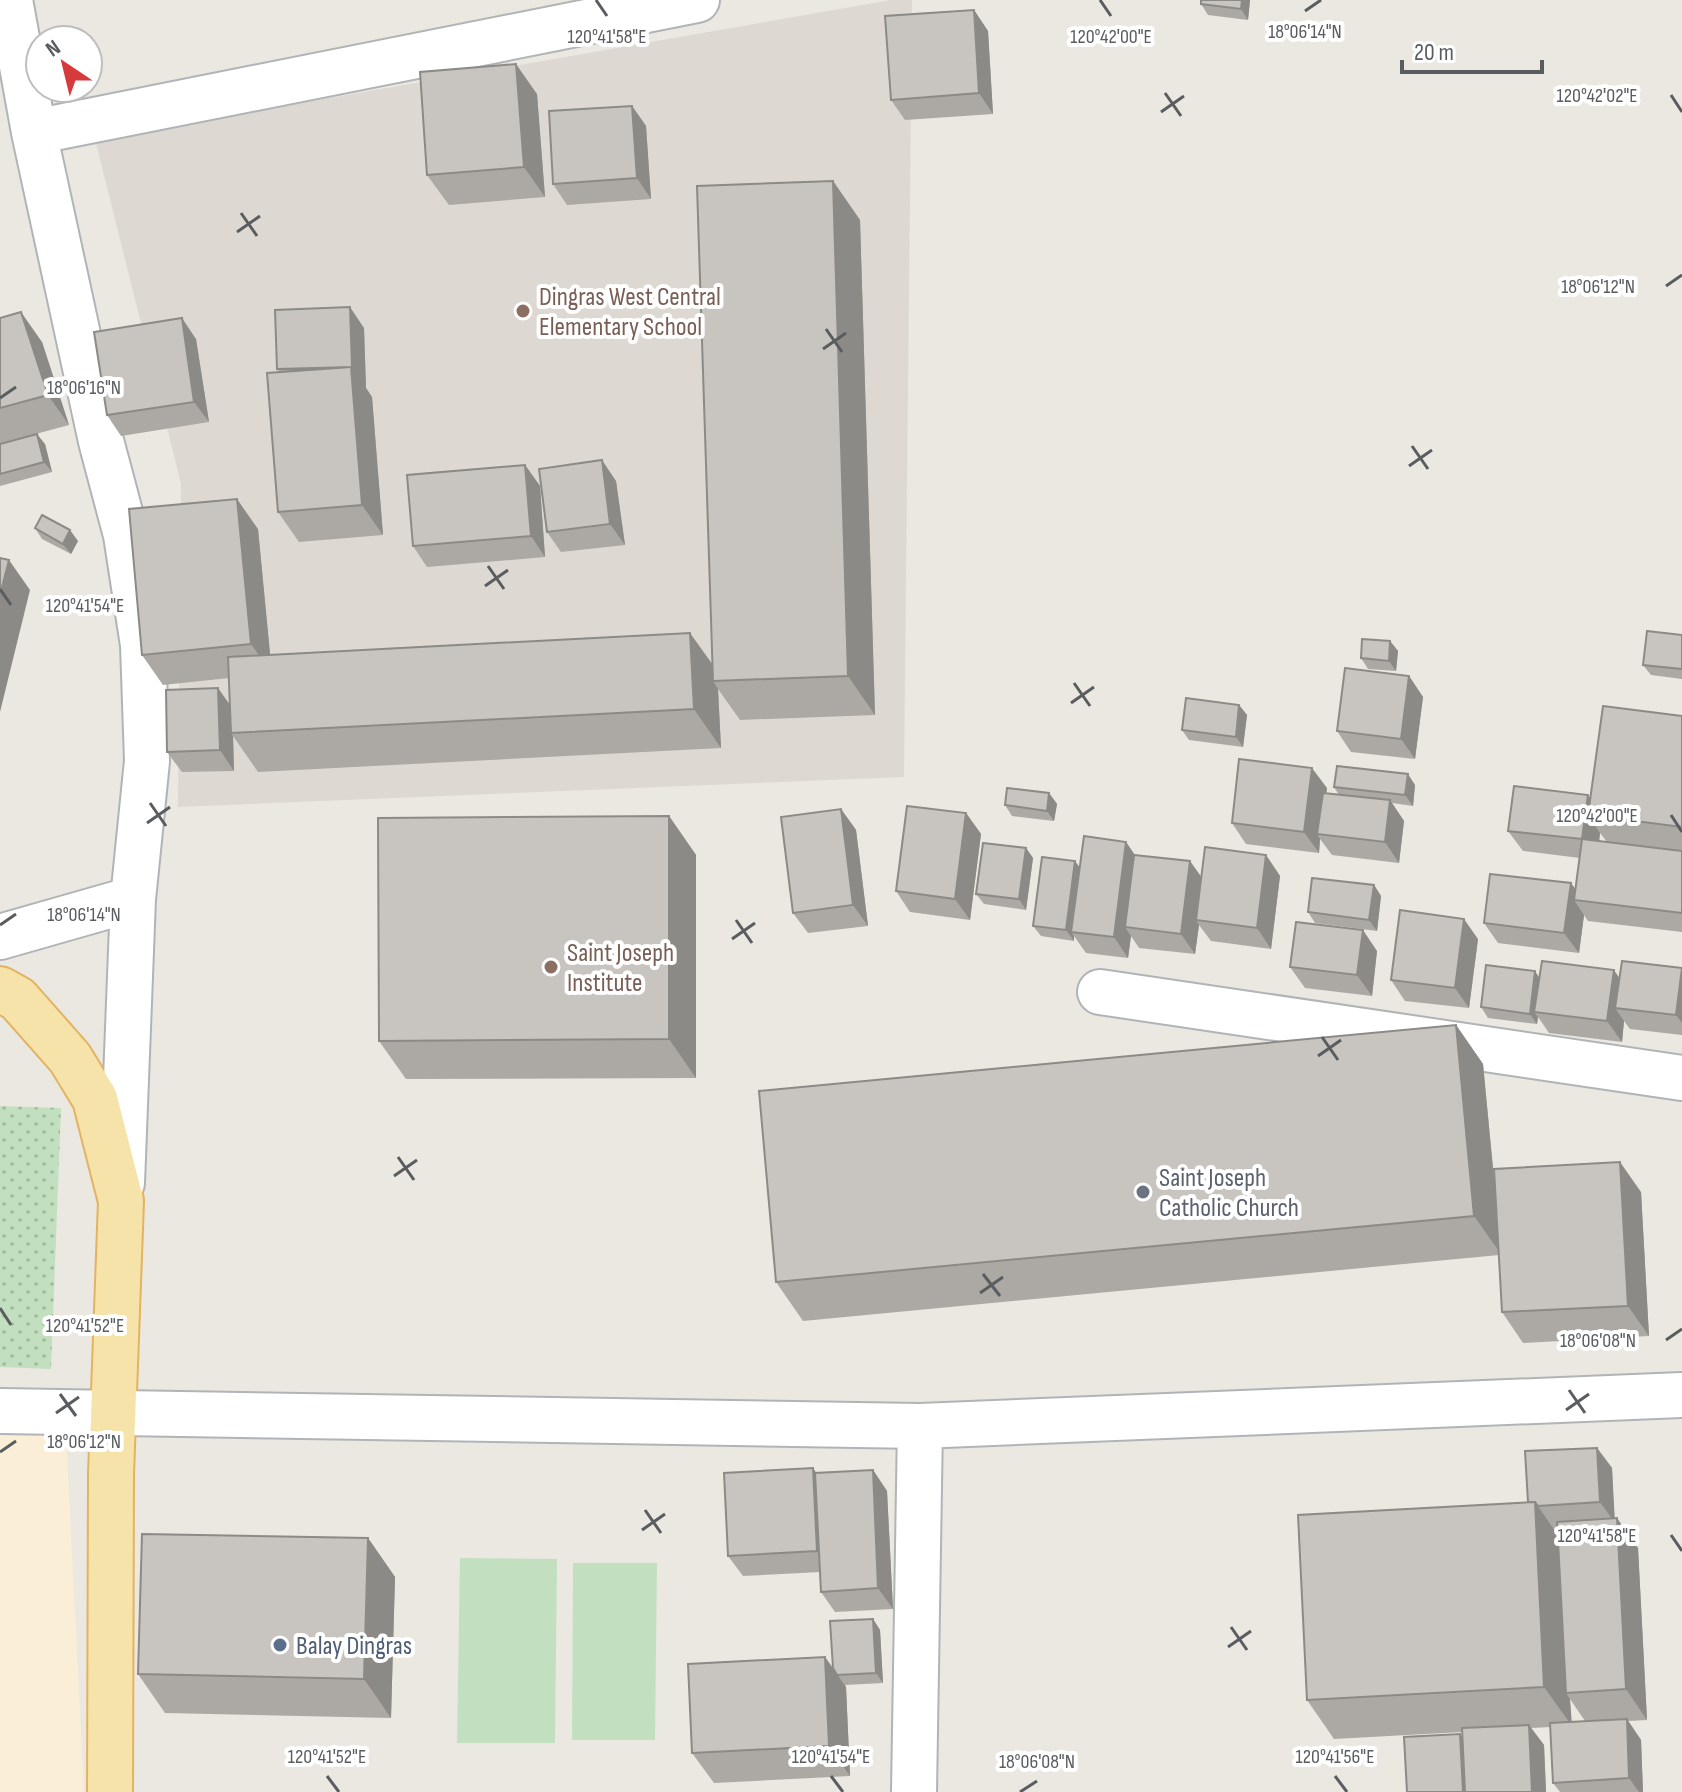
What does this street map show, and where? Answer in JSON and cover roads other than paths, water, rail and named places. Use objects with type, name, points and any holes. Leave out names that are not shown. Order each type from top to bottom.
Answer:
[{"type":"main road","points":[[0,989],[18,999],[70,1058],[95,1099],[121,1201],[111,1474],[110,1792]]},
{"type":"street","points":[[10,0],[34,132],[101,441],[126,535],[143,645],[147,761],[133,899],[121,1201]]},
{"type":"street","points":[[34,132],[697,0]]},
{"type":"street","points":[[0,937],[133,899]]},
{"type":"street","points":[[1100,992],[1682,1078]]},
{"type":"street","points":[[0,1411],[920,1426],[1682,1395]]},
{"type":"street","points":[[914,1792],[920,1426]]},
{"type":"place","name":"Dingras West Central Elementary School","points":[[523,311]]},
{"type":"place","name":"Saint Joseph Institute","points":[[551,967]]},
{"type":"place","name":"Saint Joseph Catholic Church","points":[[1143,1192]]},
{"type":"place","name":"Balay Dingras","points":[[280,1645]]}]
